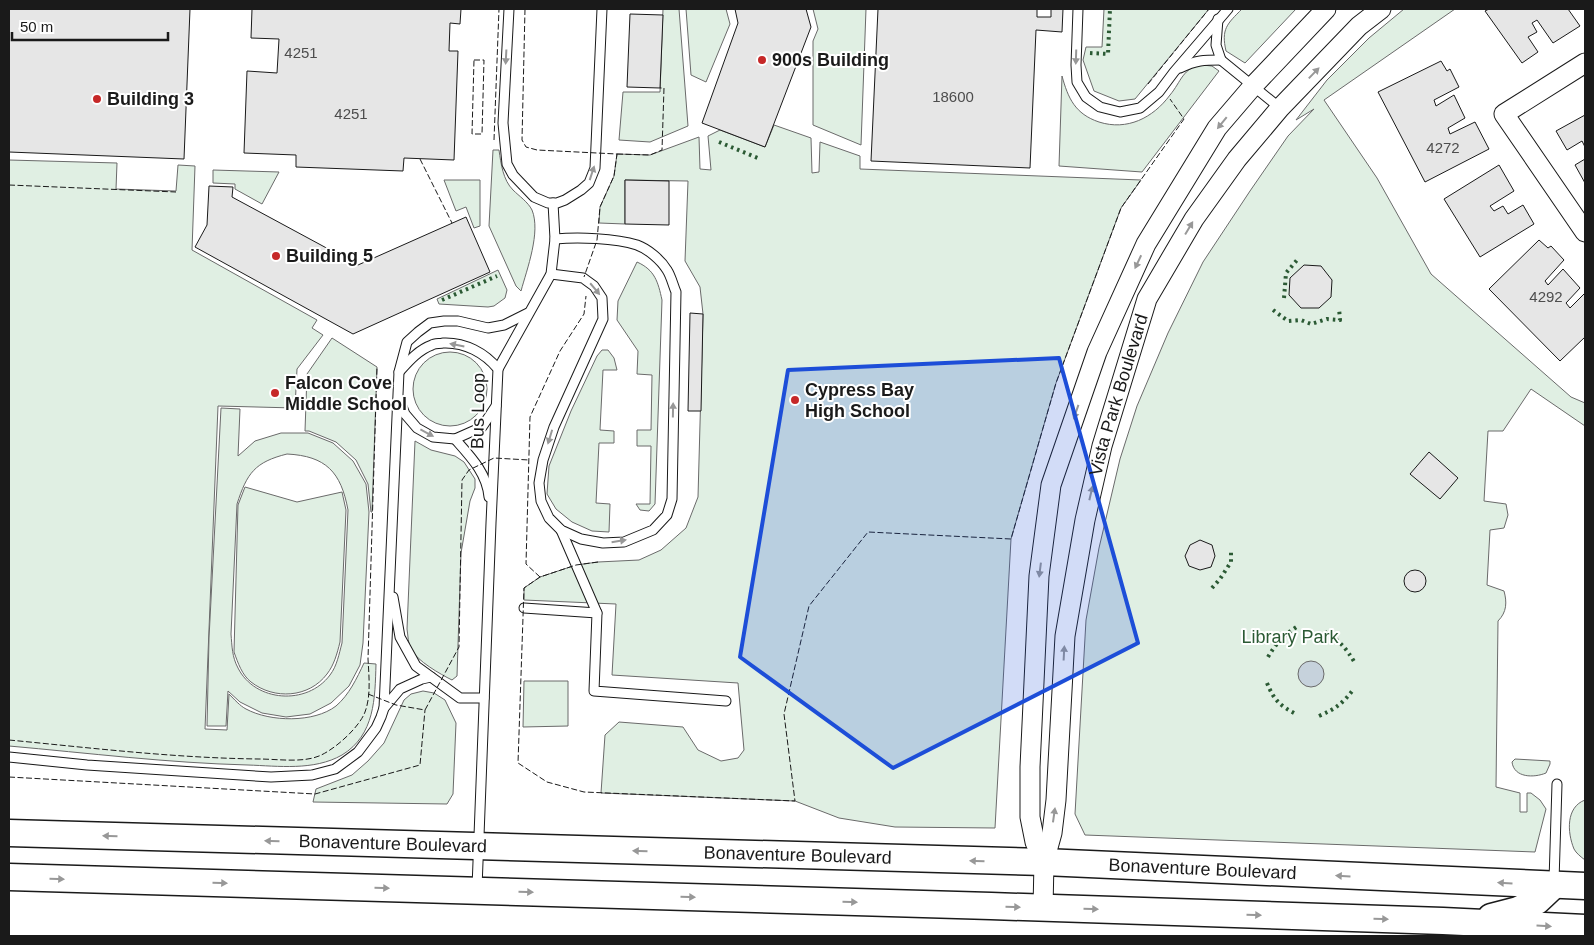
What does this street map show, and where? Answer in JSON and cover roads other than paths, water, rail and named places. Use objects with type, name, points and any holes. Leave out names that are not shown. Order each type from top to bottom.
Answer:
[{"type":"main road","name":"Bonaventure Boulevard","points":[[9,833],[1044,862],[1585,886]]},
{"type":"main road","points":[[9,877],[1043,908],[1442,921],[1585,928]]},
{"type":"main road","points":[[1442,921],[1496,916],[1518,910],[1537,901],[1554,885]]},
{"type":"street","name":"Vista Park Boulevard","points":[[1044,862],[1035,842],[1030,817],[1030,767],[1039,576],[1051,484],[1097,352],[1146,244],[1217,128],[1253,86],[1326,9]]},
{"type":"street","name":"Vista Park Boulevard","points":[[1043,908],[1044,862],[1052,833],[1056,800],[1065,636],[1084,520],[1102,446],[1147,299],[1194,219],[1237,158],[1280,108],[1359,26],[1381,9]]},
{"type":"street","points":[[1585,63],[1504,114],[1585,232]]},
{"type":"lane","points":[[508,9],[503,123],[507,164],[513,176],[534,197],[548,203],[565,200],[581,190],[589,183],[595,168],[602,9]]},
{"type":"lane","points":[[1078,9],[1077,82],[1086,97],[1100,108],[1120,112],[1140,108],[1159,92],[1228,9]]},
{"type":"lane","points":[[1218,19],[1216,45],[1221,60],[1280,108]]},
{"type":"lane","points":[[1174,72],[1199,60],[1221,60]]},
{"type":"lane","points":[[498,369],[551,274],[555,239],[553,203]]},
{"type":"lane","points":[[551,274],[583,278],[594,286],[602,298],[603,319],[554,427],[543,460],[539,483],[541,501],[549,518],[561,530],[588,541],[603,543],[624,542],[653,530],[667,515],[672,499],[676,292],[667,270],[655,257],[638,246],[616,241],[555,239]]},
{"type":"lane","points":[[9,757],[87,765],[271,777],[312,775],[335,769],[358,752],[382,718],[384,708],[399,372],[407,342],[430,323],[458,321],[488,328],[504,325],[528,313]]},
{"type":"lane","name":"Bus Loop","points":[[399,372],[414,355],[432,344],[453,343],[465,346],[484,355],[498,369],[477,891]]},
{"type":"lane","points":[[398,396],[405,414],[417,428],[434,437],[455,439],[482,427],[496,406]]},
{"type":"lane","points":[[455,439],[478,466],[488,492],[491,522]]},
{"type":"lane","points":[[561,530],[597,613],[594,690],[726,701]]},
{"type":"lane","points":[[390,579],[400,636],[416,666],[460,698],[484,698]]},
{"type":"lane","points":[[524,608],[597,613]]},
{"type":"lane","points":[[384,708],[400,689],[431,677]]},
{"type":"lane","points":[[1554,885],[1557,784]]},
{"type":"place","name":"900s Building","points":[[762,60]]},
{"type":"place","name":"Building 3","points":[[97,99]]},
{"type":"place","name":"Building 5","points":[[276,256]]},
{"type":"place","name":"Falcon Cove Middle School","points":[[275,393]]},
{"type":"place","name":"Cypress Bay High School","points":[[795,400]]},
{"type":"park label","name":"Library Park","points":[[1290,637]]}]
